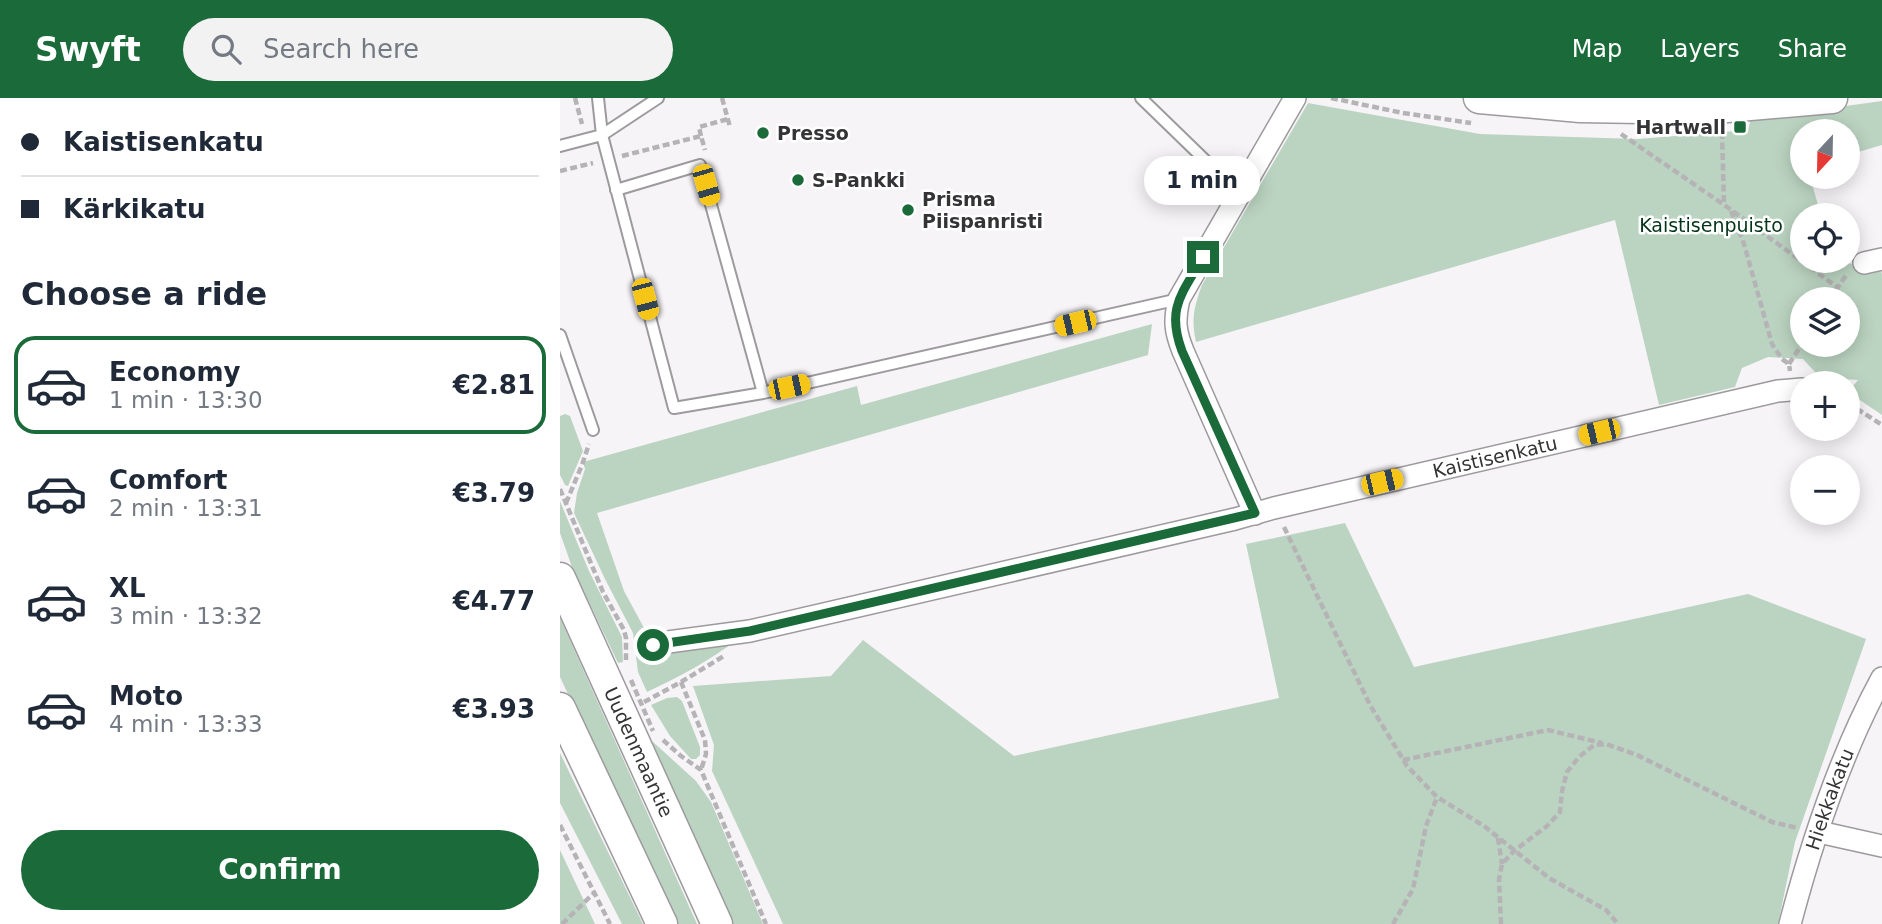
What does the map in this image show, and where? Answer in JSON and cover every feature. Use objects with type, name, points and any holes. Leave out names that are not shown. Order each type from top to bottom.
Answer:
[{"type":"main road","points":[[1479,98],[1704,109],[1832,98]]},
{"type":"main road","name":"Uudenmaantie","points":[[560,578],[717,924]]},
{"type":"main road","points":[[560,708],[662,924]]},
{"type":"street","points":[[1265,510],[1178,339],[1175,313],[1179,299],[1295,98]]},
{"type":"street","name":"Kaistisenkatu","points":[[653,645],[750,631],[1790,390]]},
{"type":"street","name":"Hiekkakatu","points":[[1790,924],[1843,761],[1882,678]]},
{"type":"street","points":[[1819,832],[1882,846]]},
{"type":"lane","points":[[598,98],[602,135],[674,408],[763,393],[1179,299]]},
{"type":"lane","points":[[560,146],[602,135],[658,98]]},
{"type":"lane","points":[[1141,98],[1240,194]]},
{"type":"lane","points":[[617,190],[700,165],[763,393]]},
{"type":"lane","points":[[560,335],[593,430]]},
{"type":"path","points":[[722,98],[730,127]]},
{"type":"path","points":[[706,157],[699,127],[728,119]]},
{"type":"path","points":[[1722,128],[1724,204]]},
{"type":"path","points":[[1616,131],[1724,204],[1837,287]]},
{"type":"path","points":[[621,156],[701,136]]},
{"type":"path","points":[[560,171],[608,159]]},
{"type":"path","points":[[1730,209],[1744,244],[1772,344],[1791,371]]},
{"type":"path","points":[[1788,364],[1793,357]]},
{"type":"path","points":[[1860,411],[1882,425]]},
{"type":"path","points":[[566,503],[583,465],[593,430]]},
{"type":"path","points":[[560,489],[603,592],[624,630],[626,648]]},
{"type":"path","points":[[1265,510],[1370,705],[1406,766],[1437,797],[1484,826],[1549,878],[1606,910],[1618,924]]},
{"type":"path","points":[[636,705],[716,663],[750,631]]},
{"type":"path","points":[[631,680],[653,731],[701,770],[766,924]]},
{"type":"path","points":[[681,682],[705,740],[706,754],[701,770]]},
{"type":"path","points":[[1403,760],[1548,730],[1606,744],[1637,755],[1772,822],[1819,832]]},
{"type":"path","points":[[1502,864],[1514,850],[1547,826],[1560,812],[1567,772],[1579,757],[1594,745],[1606,744]]},
{"type":"path","points":[[1393,924],[1412,889],[1426,827],[1437,797]]},
{"type":"path","points":[[560,825],[610,924]]},
{"type":"path","points":[[1498,838],[1502,864],[1499,880],[1501,924]]},
{"type":"path","points":[[562,924],[594,892]]},
{"type":"green space","name":"Kaistisenpuisto","points":[[1882,101],[1882,145],[1860,151],[1860,119],[1790,119],[1790,189],[1813,189],[1818,203],[1790,203],[1790,273],[1860,273],[1860,266],[1881,270],[1882,415],[1860,400],[1860,371],[1814,371],[1803,359],[1768,357],[1742,368],[1735,387],[1659,405],[1615,220],[1196,342],[1194,313],[1202,285],[1308,103],[1480,134],[1638,139],[1748,130],[1751,119]]},
{"type":"green space","points":[[1152,324],[1148,355],[597,513],[624,591],[650,639],[738,639],[694,668],[647,692],[638,672],[633,633],[574,513],[585,469],[583,462],[857,386],[861,405]]},
{"type":"green space","points":[[560,416],[570,416],[583,451],[568,486],[560,475]]},
{"type":"green space","points":[[560,501],[589,571],[622,637],[623,662],[618,663],[572,567],[560,533]]},
{"type":"green space","points":[[1345,523],[1414,667],[1748,594],[1866,639],[1795,842],[1778,924],[783,924],[712,771],[714,745],[693,686],[831,676],[863,640],[1014,756],[1279,698],[1246,544]]},
{"type":"green space","points":[[560,618],[697,924],[675,924],[560,677]]},
{"type":"green space","points":[[677,697],[682,701],[700,747],[700,755],[696,759],[691,759],[670,736],[651,705]]},
{"type":"green space","points":[[652,741],[696,781],[711,802],[763,924],[733,924]]},
{"type":"green space","points":[[560,753],[643,924],[622,924],[560,803]]},
{"type":"green space","points":[[560,850],[595,924],[560,924]]},
{"type":"place","name":"Hartwall","points":[[1740,127]]},
{"type":"place","name":"Presso","points":[[763,133]]},
{"type":"place","name":"S-Pankki","points":[[798,180]]},
{"type":"place","name":"Prisma Piispanristi","points":[[908,210]]},
{"type":"route","points":[[653,645],[750,631],[1255,513],[1182,351],[1175,327],[1179,299],[1203,257]]}]
